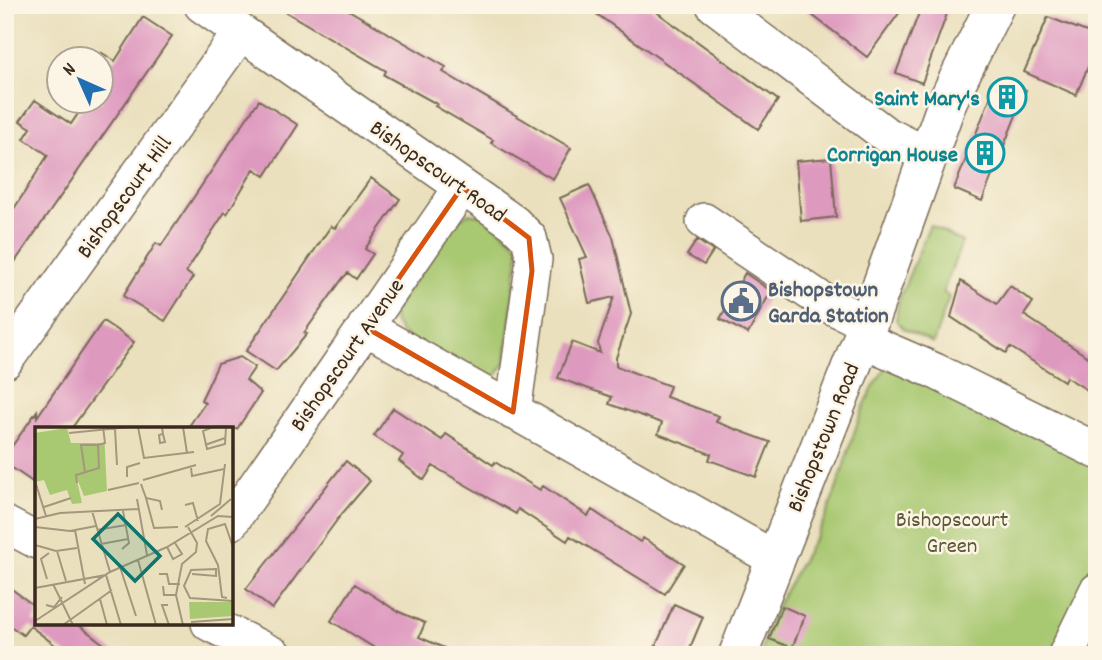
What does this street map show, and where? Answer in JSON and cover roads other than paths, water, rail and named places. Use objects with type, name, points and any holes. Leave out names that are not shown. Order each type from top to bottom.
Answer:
[{"type":"main road","name":"Bishopstown Road","points":[[738,655],[864,332],[948,100],[976,5]]},
{"type":"main road","name":"Bishopstown Road","points":[[948,100],[995,5]]},
{"type":"street","name":"Bishopscourt Road","points":[[202,5],[514,223],[529,238],[534,259],[513,412]]},
{"type":"street","points":[[714,5],[885,134],[927,155]]},
{"type":"street","name":"Bishopscourt Hill","points":[[5,361],[241,33]]},
{"type":"street","name":"Bishopscourt Avenue","points":[[233,519],[462,187]]},
{"type":"street","points":[[704,221],[829,305],[864,332],[935,371],[1097,451]]},
{"type":"street","points":[[365,327],[775,559]]},
{"type":"street","points":[[5,524],[35,540]]},
{"type":"street","points":[[1066,655],[1097,591]]},
{"type":"street","points":[[213,625],[274,655]]},
{"type":"place","name":"Saint Mary's","points":[[1007,97]]},
{"type":"place","name":"Corrigan House","points":[[985,153]]},
{"type":"place","name":"Bishopstown Garda Station","points":[[741,301]]},
{"type":"park label","name":"Bishopscourt Green","points":[[952,531]]}]
